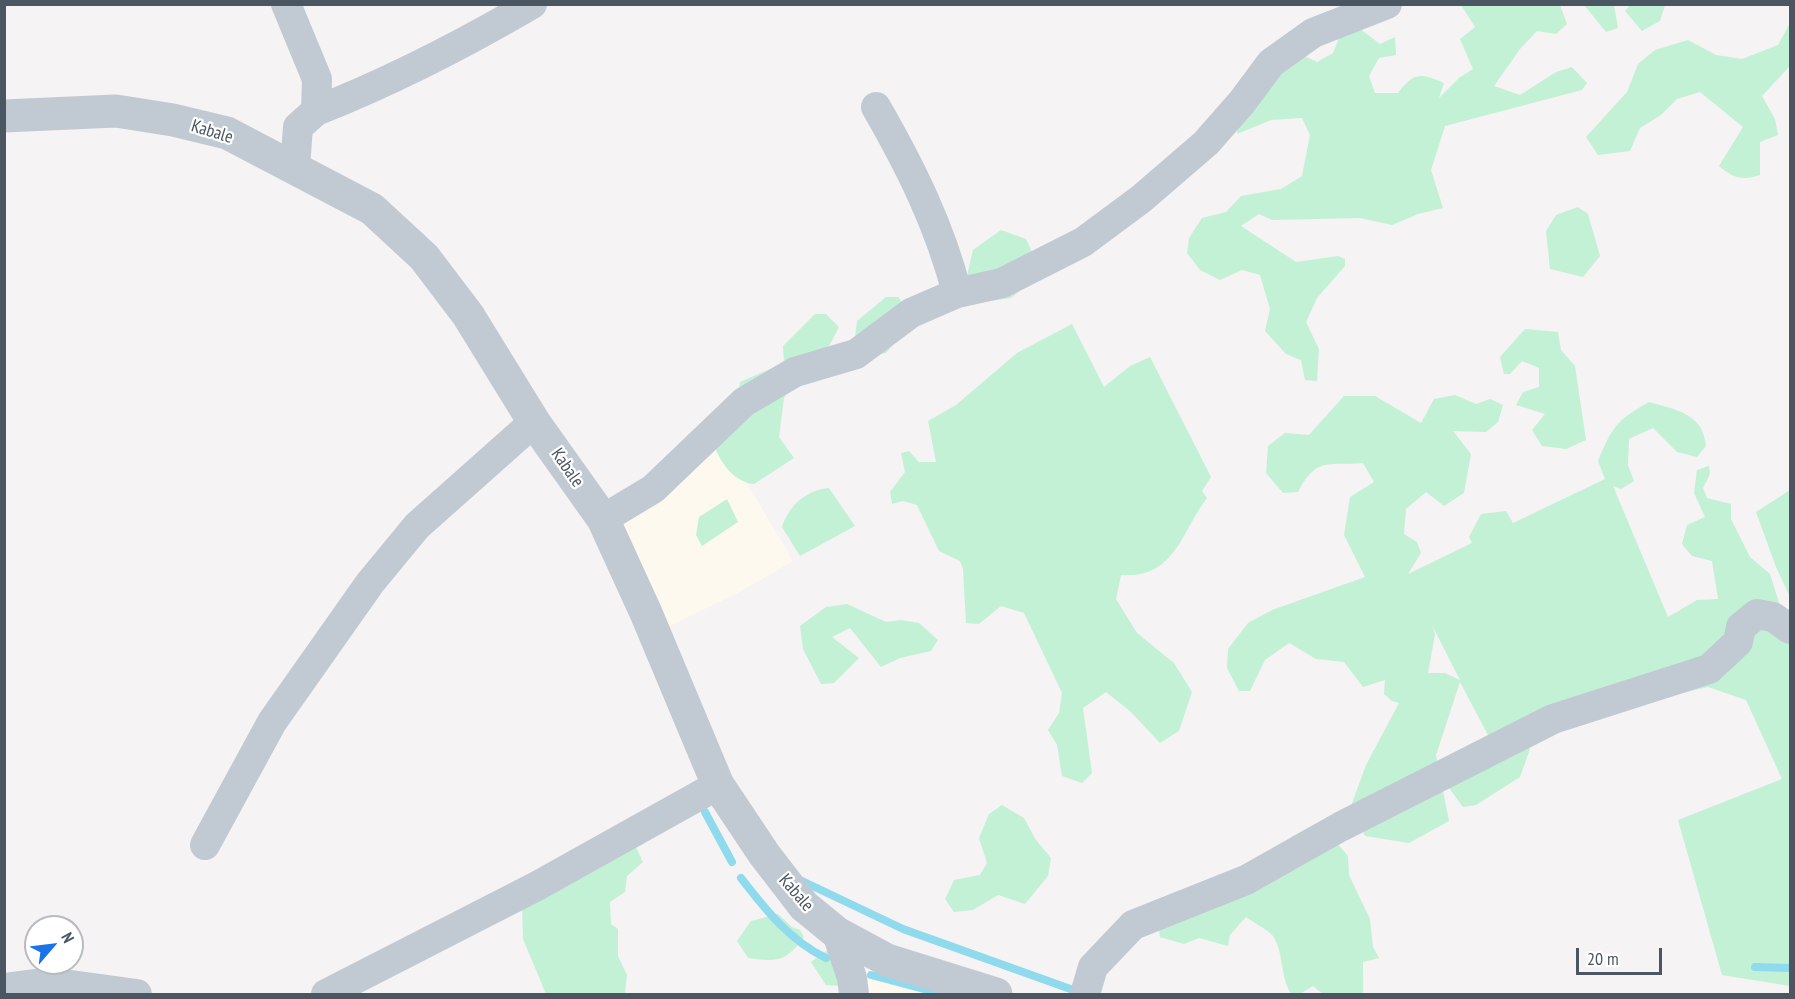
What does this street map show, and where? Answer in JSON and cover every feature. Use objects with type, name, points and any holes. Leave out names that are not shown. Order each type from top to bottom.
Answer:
[{"type":"street","points":[[286,4],[316,79],[316,111]]},
{"type":"street","points":[[295,168],[298,127],[316,111],[383,84],[466,42],[532,4]]},
{"type":"street","points":[[603,519],[653,489],[744,402],[795,372],[855,354],[910,313],[957,293],[1002,283],[1083,242],[1141,199],[1206,143],[1242,102],[1271,63],[1313,33],[1387,4]]},
{"type":"street","points":[[876,107],[909,165],[936,224],[957,293]]},
{"type":"street","name":"Kabale","points":[[4,116],[116,111],[173,120],[227,133],[372,209],[424,256],[468,315],[534,422],[603,519],[646,613],[718,785],[764,854],[804,906],[837,933],[887,960],[996,994]]},
{"type":"street","points":[[205,845],[272,722],[370,583],[417,526],[534,422]]},
{"type":"street","points":[[1085,994],[1093,967],[1132,925],[1246,880],[1340,827],[1553,719],[1709,669],[1738,642],[1741,627],[1757,614],[1773,617],[1791,629]]},
{"type":"street","points":[[326,994],[537,886],[718,785]]},
{"type":"street","points":[[837,933],[852,978],[854,994]]},
{"type":"street","points":[[4,988],[50,982],[137,994]]},
{"type":"shaded area","points":[[717,432],[793,561],[738,593],[670,626],[614,522]]},
{"type":"shaded area","points":[[869,968],[964,994],[860,994],[858,979]]},
{"type":"green space","points":[[1461,5],[1560,5],[1567,24],[1556,34],[1537,31],[1520,49],[1494,86],[1520,95],[1556,72],[1572,67],[1587,83],[1582,90],[1445,126],[1431,170],[1443,208],[1418,214],[1392,225],[1360,218],[1272,220],[1259,214],[1241,226],[1296,262],[1338,256],[1345,259],[1345,266],[1317,298],[1306,322],[1319,349],[1317,381],[1305,380],[1301,360],[1286,354],[1265,331],[1270,309],[1260,275],[1242,270],[1220,280],[1200,270],[1187,253],[1189,238],[1202,218],[1226,212],[1241,196],[1281,189],[1302,176],[1310,135],[1302,118],[1271,120],[1237,134],[1239,115],[1300,54],[1317,62],[1333,53],[1339,38],[1355,25],[1380,44],[1395,37],[1396,55],[1379,58],[1369,76],[1375,93],[1398,93],[1413,78],[1423,76],[1444,83],[1439,98],[1459,78],[1473,69],[1460,39],[1475,27]]},
{"type":"green space","points":[[1584,5],[1614,5],[1618,28],[1606,32]]},
{"type":"green space","points":[[1630,5],[1665,5],[1660,21],[1642,31],[1625,11]]},
{"type":"green space","points":[[1790,23],[1790,66],[1762,96],[1775,119],[1778,135],[1760,142],[1760,175],[1748,178],[1738,177],[1719,166],[1743,127],[1700,92],[1677,99],[1661,115],[1640,128],[1630,151],[1598,155],[1586,137],[1627,92],[1638,64],[1655,50],[1688,40],[1716,55],[1742,59],[1778,45]]},
{"type":"green space","points":[[1578,207],[1588,214],[1600,256],[1583,277],[1550,269],[1546,231],[1556,215]]},
{"type":"green space","points":[[1001,230],[1026,239],[1032,252],[1028,284],[1011,298],[983,302],[967,276],[973,250]]},
{"type":"green space","points":[[886,297],[899,297],[903,307],[904,332],[886,353],[866,357],[855,337],[857,321]]},
{"type":"green space","points":[[815,314],[826,314],[839,327],[828,348],[789,389],[784,398],[779,437],[794,458],[754,484],[746,482],[733,475],[723,463],[713,442],[715,409],[738,398],[740,382],[784,363],[783,346]]},
{"type":"green space","points":[[1072,324],[1104,387],[1130,366],[1150,357],[1211,477],[1202,491],[1207,498],[1174,551],[1154,569],[1139,574],[1121,575],[1116,599],[1137,633],[1174,663],[1192,692],[1179,731],[1160,743],[1131,712],[1106,692],[1083,708],[1092,773],[1082,783],[1062,776],[1057,745],[1048,730],[1059,713],[1062,693],[1024,613],[1001,606],[979,624],[966,623],[963,569],[960,561],[939,551],[917,505],[903,501],[892,504],[890,492],[905,472],[901,453],[909,451],[919,462],[936,462],[928,421],[956,405],[1017,353]]},
{"type":"green space","points":[[1525,329],[1558,332],[1561,350],[1575,366],[1586,440],[1566,449],[1542,446],[1532,430],[1545,414],[1516,405],[1523,392],[1539,387],[1539,368],[1522,361],[1510,374],[1504,374],[1500,357]]},
{"type":"green space","points":[[1455,395],[1476,404],[1490,399],[1503,405],[1498,422],[1486,432],[1453,431],[1471,454],[1464,493],[1444,506],[1426,492],[1406,509],[1404,534],[1417,542],[1421,553],[1408,574],[1472,543],[1469,537],[1481,514],[1506,511],[1513,523],[1605,479],[1598,461],[1607,440],[1622,420],[1649,402],[1678,411],[1700,426],[1706,446],[1697,457],[1677,452],[1653,428],[1629,439],[1628,465],[1634,481],[1621,489],[1613,486],[1668,617],[1697,600],[1718,599],[1712,561],[1692,556],[1682,544],[1687,525],[1705,517],[1694,493],[1697,470],[1709,466],[1710,474],[1703,488],[1707,498],[1731,504],[1731,519],[1750,557],[1770,574],[1782,612],[1762,625],[1790,636],[1790,986],[1722,975],[1678,820],[1782,779],[1746,700],[1708,687],[1519,732],[1530,749],[1520,777],[1476,805],[1463,807],[1449,788],[1489,737],[1460,682],[1436,755],[1449,821],[1409,843],[1365,836],[1351,806],[1366,765],[1399,703],[1392,701],[1384,694],[1385,680],[1363,687],[1344,662],[1316,659],[1289,643],[1265,660],[1250,691],[1239,691],[1227,668],[1228,649],[1248,623],[1272,610],[1365,577],[1344,535],[1350,497],[1374,482],[1363,463],[1324,465],[1311,473],[1298,492],[1283,493],[1266,473],[1268,446],[1285,433],[1309,435],[1344,396],[1375,396],[1421,423],[1434,399]],"holes":[[[1432,625],[1460,680],[1445,673],[1428,673],[1435,634]]]},
{"type":"green space","points":[[829,488],[855,526],[800,556],[782,527],[785,519],[806,495]]},
{"type":"green space","points":[[1790,490],[1790,597],[1776,567],[1756,512]]},
{"type":"green space","points":[[727,499],[738,522],[702,546],[696,535],[699,517]]},
{"type":"green space","points":[[847,604],[886,622],[901,620],[919,623],[938,640],[931,651],[900,658],[881,667],[850,628],[832,637],[859,658],[834,683],[821,684],[803,649],[800,626],[826,607]]},
{"type":"green space","points":[[1002,805],[1024,818],[1036,840],[1051,858],[1048,876],[1025,904],[998,895],[973,910],[954,912],[945,899],[954,880],[980,875],[987,863],[979,838],[989,814]]},
{"type":"green space","points":[[1319,822],[1348,856],[1349,875],[1370,919],[1373,947],[1379,958],[1363,962],[1363,994],[1323,994],[1313,986],[1300,994],[1291,994],[1273,936],[1246,917],[1230,935],[1228,946],[1199,938],[1184,944],[1160,937],[1158,924],[1283,876],[1291,837]]},
{"type":"green space","points":[[636,847],[643,862],[627,876],[625,892],[610,902],[611,924],[618,929],[618,956],[627,975],[625,993],[546,994],[523,939],[522,905]]},
{"type":"green space","points":[[778,914],[792,927],[800,930],[804,937],[786,956],[774,960],[748,958],[737,941],[751,921]]},
{"type":"green space","points":[[830,948],[840,986],[826,985],[811,962]]},
{"type":"waterway","points":[[705,812],[732,862]]},
{"type":"waterway","points":[[741,878],[790,933],[801,943],[826,958]]},
{"type":"waterway","points":[[800,880],[903,929],[1076,991]]},
{"type":"waterway","points":[[1755,967],[1790,968]]},
{"type":"waterway","points":[[871,975],[935,992]]}]
